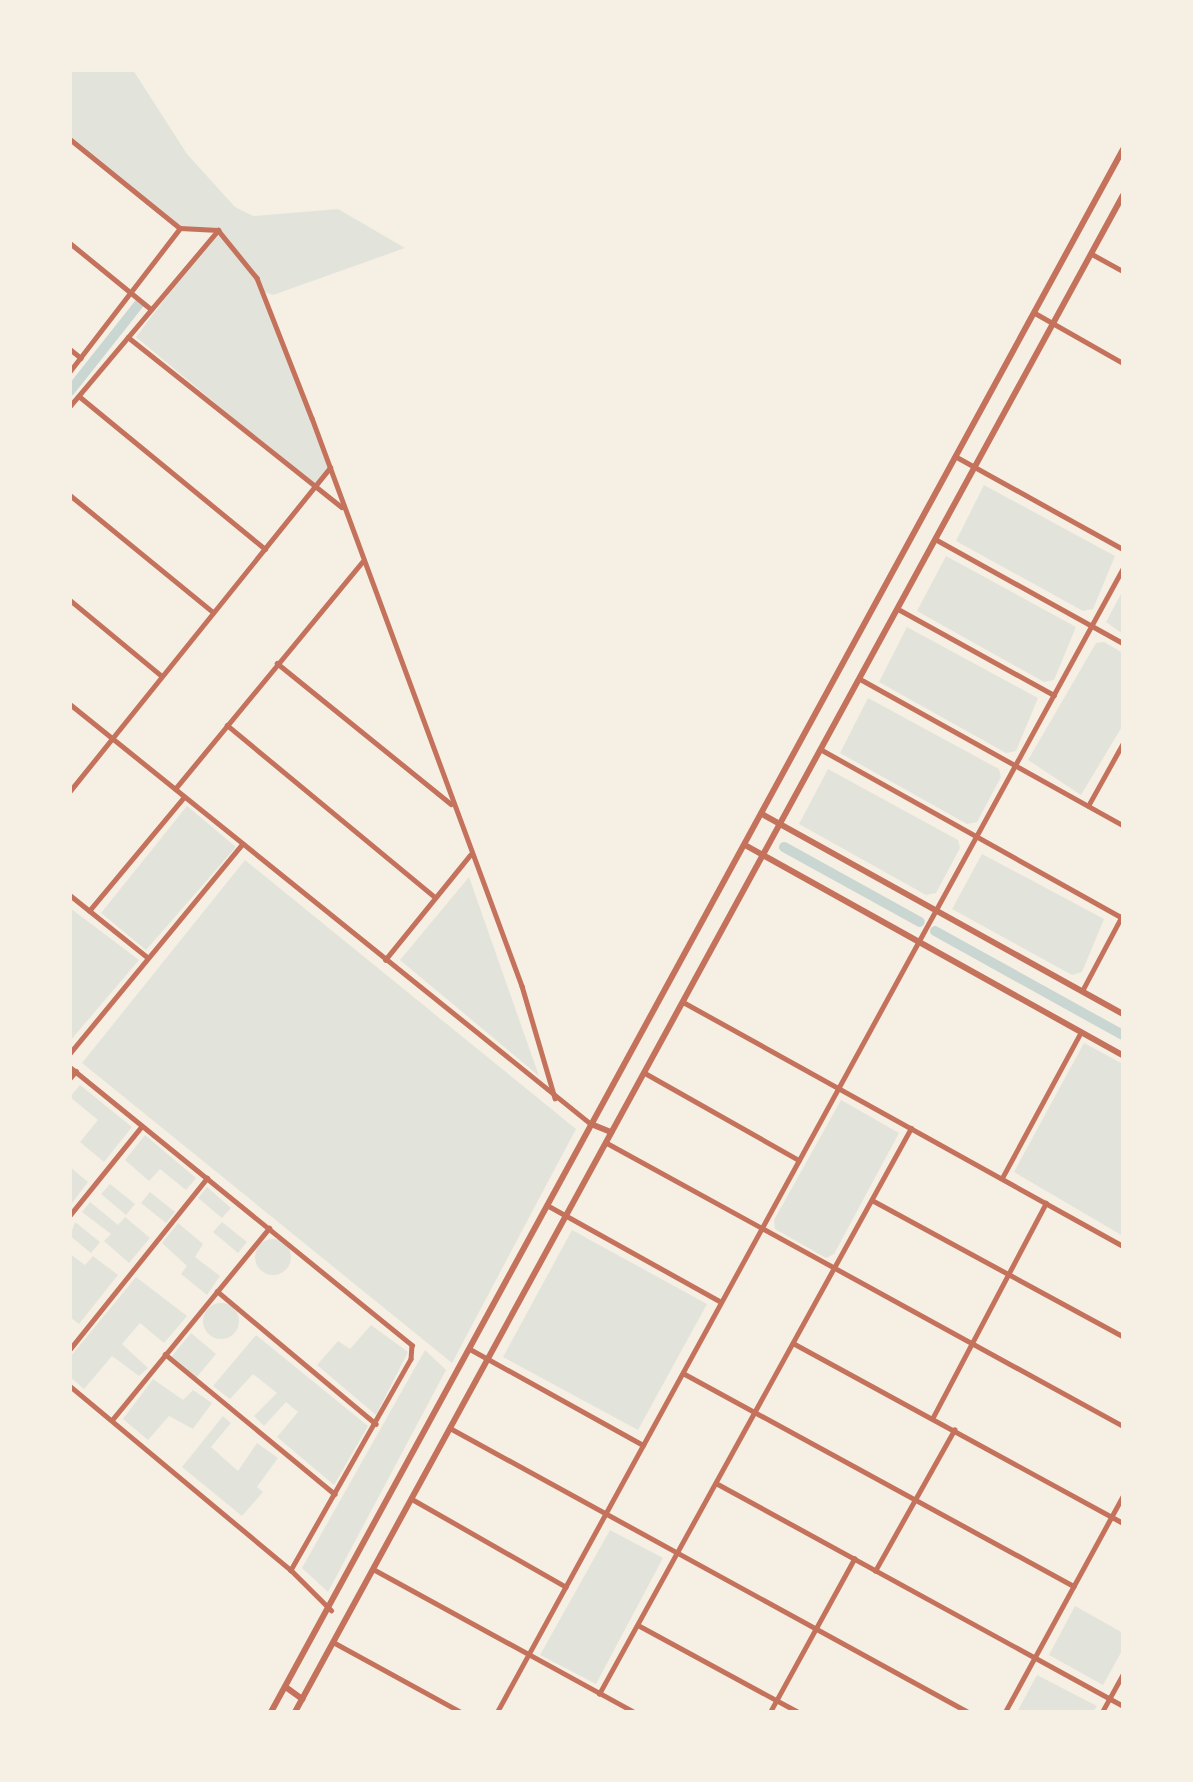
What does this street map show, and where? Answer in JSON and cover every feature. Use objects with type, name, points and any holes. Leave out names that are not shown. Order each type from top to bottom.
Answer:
[{"type":"street","points":[[70,139],[180,229],[218,230],[257,278],[330,467],[342,507],[451,805],[522,986],[555,1098]]},
{"type":"street","points":[[284,1712],[273,1709],[331,1611],[547,1205],[1123,149]]},
{"type":"street","points":[[295,1712],[335,1643],[611,1132],[862,680],[1123,195]]},
{"type":"street","points":[[70,372],[180,229]]},
{"type":"street","points":[[70,406],[218,230]]},
{"type":"street","points":[[70,243],[152,309]]},
{"type":"street","points":[[1092,254],[1123,271]]},
{"type":"street","points":[[1035,313],[1123,363]]},
{"type":"street","points":[[128,337],[342,507]]},
{"type":"street","points":[[70,349],[81,358]]},
{"type":"street","points":[[79,396],[265,549]]},
{"type":"street","points":[[955,456],[1123,549]]},
{"type":"street","points":[[70,791],[330,467]]},
{"type":"street","points":[[70,495],[214,612]]},
{"type":"street","points":[[937,540],[1123,643]]},
{"type":"street","points":[[175,789],[363,562]]},
{"type":"street","points":[[497,1712],[1123,568]]},
{"type":"street","points":[[70,600],[162,676]]},
{"type":"street","points":[[900,610],[1054,695]]},
{"type":"street","points":[[277,663],[451,805]]},
{"type":"street","points":[[862,680],[1123,825]]},
{"type":"street","points":[[70,704],[555,1098],[591,1124],[611,1132]]},
{"type":"street","points":[[227,724],[435,897]]},
{"type":"street","points":[[1088,806],[1123,743]]},
{"type":"street","points":[[822,750],[1122,916],[1082,991]]},
{"type":"street","points":[[89,911],[184,797]]},
{"type":"street","points":[[762,814],[1123,1014]]},
{"type":"street","points":[[70,1053],[242,844]]},
{"type":"street","points":[[745,845],[1123,1055]]},
{"type":"street","points":[[385,960],[470,855]]},
{"type":"street","points":[[70,895],[147,957]]},
{"type":"street","points":[[685,1003],[1123,1245]]},
{"type":"street","points":[[1002,1178],[1081,1032]]},
{"type":"street","points":[[70,1067],[413,1349],[376,1424],[291,1570]]},
{"type":"street","points":[[70,1078],[76,1071]]},
{"type":"street","points":[[645,1073],[799,1160]]},
{"type":"street","points":[[70,1214],[141,1127]]},
{"type":"street","points":[[599,1694],[911,1128]]},
{"type":"street","points":[[607,1143],[1123,1426]]},
{"type":"street","points":[[70,1349],[207,1178]]},
{"type":"street","points":[[872,1200],[1123,1336]]},
{"type":"street","points":[[932,1419],[1046,1203]]},
{"type":"street","points":[[547,1205],[721,1302]]},
{"type":"street","points":[[112,1420],[269,1228]]},
{"type":"street","points":[[217,1291],[376,1424]]},
{"type":"street","points":[[793,1343],[1123,1523]]},
{"type":"street","points":[[470,1349],[643,1445]]},
{"type":"street","points":[[165,1354],[335,1494]]},
{"type":"street","points":[[682,1374],[1074,1586]]},
{"type":"street","points":[[70,1386],[291,1570],[331,1611]]},
{"type":"street","points":[[450,1429],[968,1712]]},
{"type":"street","points":[[875,1570],[954,1430]]},
{"type":"street","points":[[716,1483],[1123,1706]]},
{"type":"street","points":[[1006,1712],[1123,1496]]},
{"type":"street","points":[[411,1498],[566,1587]]},
{"type":"street","points":[[770,1712],[854,1559]]},
{"type":"street","points":[[374,1570],[634,1712]]},
{"type":"street","points":[[638,1625],[798,1712]]},
{"type":"street","points":[[335,1643],[461,1712]]},
{"type":"street","points":[[1102,1712],[1123,1674]]},
{"type":"street","points":[[287,1688],[302,1699]]},
{"type":"shaded area","points":[[70,70],[133,70],[187,154],[235,207],[253,216],[338,209],[405,248],[273,295],[264,292],[330,467],[315,486],[136,337],[217,230],[180,228],[70,139]]},
{"type":"shaded area","points":[[984,485],[1115,556],[1093,609],[1083,611],[956,541]]},
{"type":"shaded area","points":[[946,556],[1076,627],[1054,680],[1044,682],[917,611]]},
{"type":"shaded area","points":[[1123,590],[1123,634],[1106,622]]},
{"type":"shaded area","points":[[907,627],[1038,698],[1016,751],[1006,753],[879,682]]},
{"type":"shaded area","points":[[1104,642],[1123,653],[1123,725],[1081,795],[1028,760],[1096,643]]},
{"type":"shaded area","points":[[868,698],[999,769],[1001,777],[977,822],[967,824],[840,753]]},
{"type":"shaded area","points":[[828,769],[958,840],[960,848],[936,893],[926,895],[799,824]]},
{"type":"shaded area","points":[[187,806],[236,847],[146,950],[101,913]]},
{"type":"shaded area","points":[[982,854],[1104,919],[1082,972],[1072,975],[952,909]]},
{"type":"shaded area","points":[[245,860],[576,1129],[452,1363],[82,1063]]},
{"type":"shaded area","points":[[469,877],[539,1076],[400,960]]},
{"type":"shaded area","points":[[70,908],[139,960],[70,1041]]},
{"type":"shaded area","points":[[1084,1043],[1123,1064],[1123,1236],[1014,1172]]},
{"type":"shaded area","points":[[80,1085],[132,1127],[104,1162],[80,1142],[98,1120],[70,1097]]},
{"type":"shaded area","points":[[841,1100],[899,1133],[834,1254],[826,1258],[775,1229],[774,1220]]},
{"type":"shaded area","points":[[145,1135],[196,1178],[186,1190],[160,1169],[149,1181],[125,1160]]},
{"type":"shaded area","points":[[70,1167],[88,1182],[72,1203],[70,1202]]},
{"type":"shaded area","points":[[110,1184],[135,1204],[126,1215],[101,1194]]},
{"type":"shaded area","points":[[207,1187],[231,1208],[222,1218],[198,1198]]},
{"type":"shaded area","points":[[150,1192],[175,1212],[166,1223],[141,1203]]},
{"type":"shaded area","points":[[90,1202],[118,1225],[125,1217],[150,1238],[129,1263],[104,1241],[111,1234],[82,1212]]},
{"type":"shaded area","points":[[75,1222],[100,1242],[91,1253],[70,1236]]},
{"type":"shaded area","points":[[222,1222],[247,1242],[238,1253],[213,1232]]},
{"type":"shaded area","points":[[178,1223],[203,1244],[195,1257],[220,1276],[207,1295],[181,1274],[187,1266],[162,1243]]},
{"type":"shaded area","points":[[572,1230],[707,1304],[638,1430],[503,1357]]},
{"type":"shaded area","points":[[273,1239],[286,1244],[291,1257],[286,1270],[273,1275],[260,1270],[255,1257],[260,1244]]},
{"type":"shaded area","points":[[70,1254],[85,1265],[93,1256],[118,1275],[79,1324],[70,1317]]},
{"type":"shaded area","points":[[136,1277],[187,1316],[164,1343],[140,1323],[122,1344],[148,1368],[139,1376],[112,1356],[84,1389],[70,1377],[70,1357]]},
{"type":"shaded area","points":[[221,1303],[234,1308],[239,1321],[234,1334],[221,1339],[208,1334],[203,1321],[208,1308]]},
{"type":"shaded area","points":[[371,1325],[408,1352],[376,1415],[317,1365],[338,1341],[350,1349]]},
{"type":"shaded area","points":[[191,1333],[216,1354],[196,1378],[171,1357]]},
{"type":"shaded area","points":[[256,1335],[368,1426],[334,1485],[277,1437],[298,1412],[286,1402],[264,1426],[254,1416],[277,1393],[253,1374],[230,1399],[213,1386]]},
{"type":"shaded area","points":[[425,1350],[446,1370],[328,1592],[302,1568]]},
{"type":"shaded area","points":[[153,1379],[183,1400],[193,1390],[212,1403],[193,1429],[169,1416],[148,1440],[123,1419]]},
{"type":"shaded area","points":[[223,1416],[231,1423],[211,1447],[238,1471],[257,1443],[278,1458],[257,1487],[263,1492],[242,1516],[182,1467]]},
{"type":"shaded area","points":[[610,1530],[663,1558],[596,1684],[540,1655]]},
{"type":"shaded area","points":[[1075,1606],[1123,1633],[1123,1649],[1103,1685],[1049,1655]]},
{"type":"shaded area","points":[[1037,1675],[1097,1706],[1093,1712],[1017,1712]]},
{"type":"waterway","points":[[70,391],[139,304]]},
{"type":"waterway","points":[[784,847],[920,922]]},
{"type":"waterway","points":[[935,931],[1123,1035]]}]
